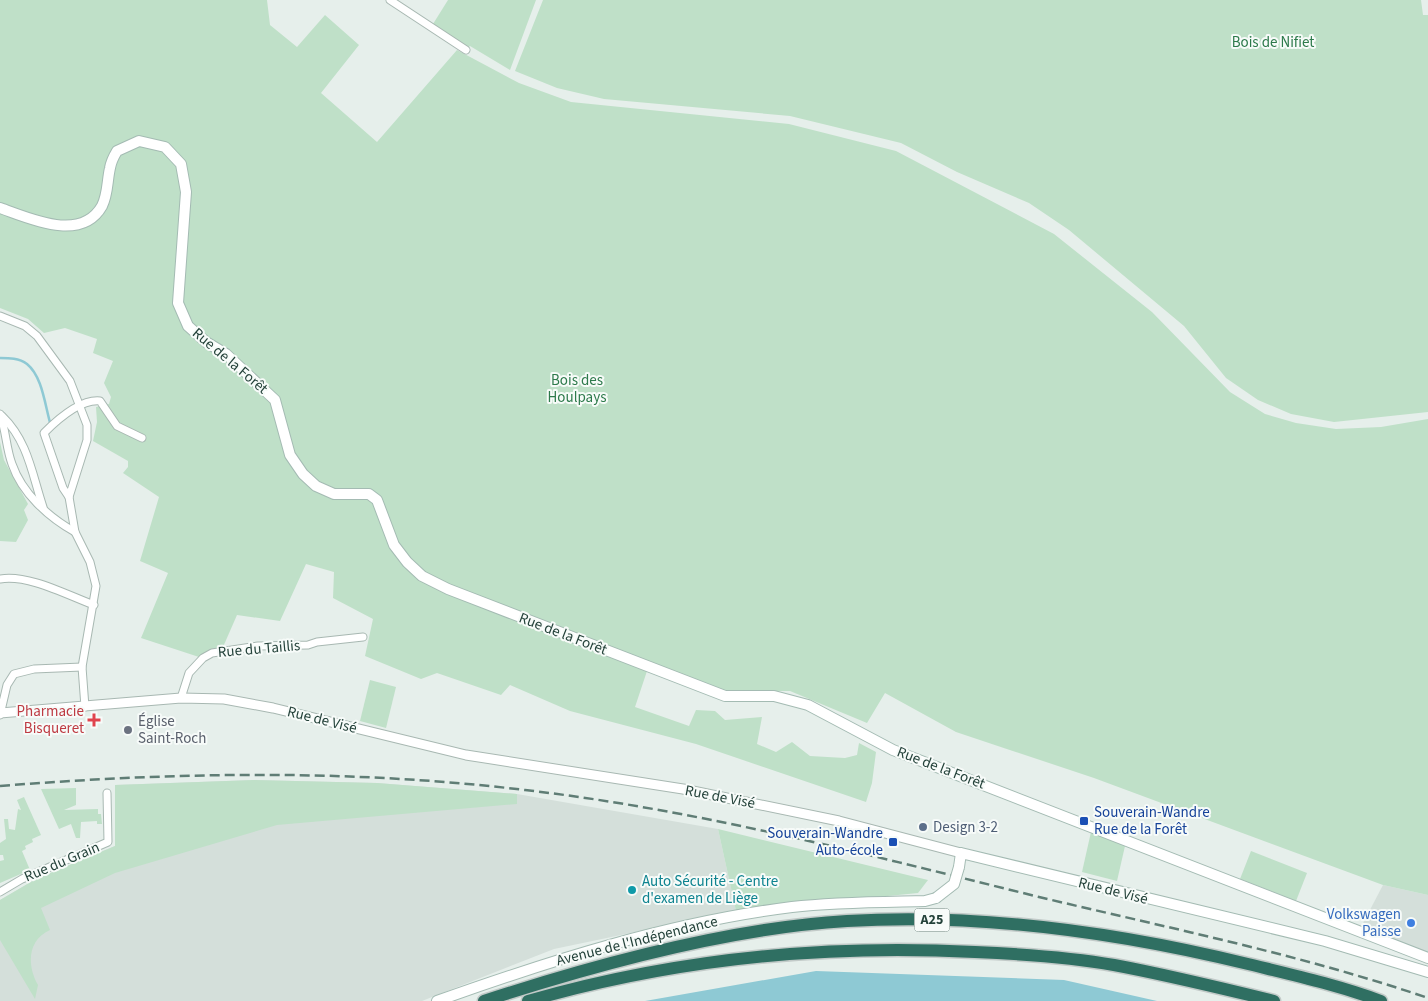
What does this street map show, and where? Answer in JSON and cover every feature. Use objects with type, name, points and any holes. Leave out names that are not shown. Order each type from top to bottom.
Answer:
[{"type":"highway","name":"A25","points":[[484,1001],[622,961],[691,944],[751,933],[846,921],[935,920],[1022,924],[1119,936],[1194,951],[1295,975],[1381,1001]]},
{"type":"highway","name":"A25","points":[[528,1001],[634,974],[687,965],[753,956],[847,949],[935,950],[1020,954],[1113,965],[1274,1001]]},
{"type":"main road","name":"Rue de la Forêt","points":[[0,208],[38,221],[63,226],[80,224],[101,207],[107,191],[110,166],[116,151],[140,141],[165,147],[181,164],[186,192],[178,303],[188,326],[206,342],[226,354],[275,400],[290,456],[303,474],[316,486],[334,494],[369,494],[377,500],[394,545],[407,562],[422,576],[448,589],[725,696],[774,696],[808,705],[893,750],[1428,958]]},
{"type":"main road","name":"Avenue de l'Indépendance","points":[[437,1001],[587,952],[687,926],[792,907],[925,901],[936,898],[954,884],[960,867],[961,853]]},
{"type":"main road","name":"Rue de Visé","points":[[961,853],[1325,941],[1428,972]]},
{"type":"street","points":[[390,0],[466,50]]},
{"type":"street","points":[[0,316],[24,326],[37,336],[70,382],[80,406],[87,425],[87,440],[69,497]]},
{"type":"street","points":[[85,707],[82,667],[94,605],[95,576],[75,532],[69,497],[63,488],[44,433],[80,406],[93,400],[100,401],[116,426],[142,438]]},
{"type":"street","points":[[0,415],[12,463],[28,494],[56,519],[75,532]]},
{"type":"street","points":[[0,415],[14,428],[26,450],[43,507]]},
{"type":"street","points":[[0,573],[26,580],[94,605]]},
{"type":"street","points":[[0,579],[10,577]]},
{"type":"street","name":"Rue du Taillis","points":[[181,698],[189,674],[212,652],[258,646],[308,645],[317,642],[363,638]]},
{"type":"street","points":[[0,714],[7,685],[14,674],[34,669],[82,667]]},
{"type":"street","name":"Rue de Visé","points":[[0,714],[181,698],[224,699],[273,708],[466,755],[683,789],[839,821],[961,853]]},
{"type":"street","name":"Rue du Grain","points":[[0,892],[22,879],[108,842],[107,793]]},
{"type":"shaded area","points":[[254,780],[377,783],[517,794],[718,829],[736,911],[554,949],[422,1001],[0,1001],[0,900],[36,879],[115,846],[115,785]]},
{"type":"shaded area","points":[[1383,885],[1428,895],[1428,955],[1361,927]]},
{"type":"green space","name":"Bois des Houlpays","points":[[0,0],[267,0],[270,25],[297,47],[325,15],[359,45],[321,93],[377,142],[457,50],[519,83],[571,102],[789,124],[896,151],[1054,234],[1152,312],[1230,392],[1265,414],[1296,423],[1336,429],[1381,427],[1428,419],[1428,895],[1383,885],[1094,778],[956,732],[885,693],[867,723],[790,691],[724,691],[650,662],[635,707],[689,726],[696,710],[715,711],[725,720],[762,717],[757,744],[776,752],[792,742],[810,756],[845,758],[857,755],[859,743],[876,752],[872,783],[866,802],[696,744],[570,711],[510,685],[501,695],[437,673],[421,679],[365,656],[373,619],[333,598],[334,572],[306,564],[280,621],[237,615],[223,647],[212,649],[199,657],[141,638],[168,573],[140,561],[159,497],[123,473],[128,467],[128,461],[93,441],[97,422],[96,407],[109,404],[111,397],[104,383],[113,361],[93,353],[97,339],[65,328],[44,333],[28,319],[0,308]]},
{"type":"green space","points":[[448,0],[536,0],[510,70],[470,46],[468,48],[433,24]]},
{"type":"green space","name":"Bois de Nifiet","points":[[543,0],[1421,0],[1423,15],[1428,15],[1428,412],[1334,422],[1291,414],[1258,400],[1226,378],[1184,326],[1069,230],[1029,203],[957,172],[901,143],[790,116],[604,99],[557,88],[515,71]]},
{"type":"green space","points":[[0,442],[4,460],[28,504],[24,510],[28,520],[16,542],[0,541]]},
{"type":"green space","points":[[370,680],[396,687],[386,728],[360,721]]},
{"type":"green space","points":[[254,780],[377,783],[517,794],[517,804],[277,825],[115,873],[41,908],[50,930],[42,934],[37,940],[31,954],[32,970],[38,985],[35,999],[0,940],[0,900],[36,879],[115,846],[115,785]]},
{"type":"green space","points":[[76,788],[76,805],[64,810],[98,809],[98,814],[101,814],[102,824],[97,824],[97,821],[81,822],[80,838],[76,838],[71,824],[59,829],[41,789]]},
{"type":"green space","points":[[24,797],[41,835],[32,839],[33,842],[25,846],[26,849],[22,851],[30,870],[0,883],[0,861],[4,860],[3,855],[0,855],[0,843],[6,839],[4,819],[8,819],[9,829],[15,830],[18,809],[21,810],[17,800]]},
{"type":"green space","points":[[718,829],[928,880],[918,893],[736,911]]},
{"type":"green space","points":[[1091,832],[1125,846],[1117,881],[1082,872]]},
{"type":"green space","points":[[1251,851],[1307,873],[1296,901],[1240,879]]},
{"type":"water","points":[[816,971],[1064,980],[1157,1001],[645,1001]]},
{"type":"waterway","points":[[0,358],[21,361],[27,364],[37,376],[51,426]]},
{"type":"railway","points":[[0,786],[131,778],[262,775],[328,776],[459,783],[590,799],[655,809],[848,850],[1284,955],[1428,998]]},
{"type":"place","name":"Pharmacie Bisqueret","points":[[94,720]]},
{"type":"place","name":"Église Saint-Roch","points":[[128,730]]},
{"type":"place","name":"Souverain-Wandre Rue de la Forêt","points":[[1084,821]]},
{"type":"place","name":"Design 3-2","points":[[923,827]]},
{"type":"place","name":"Souverain-Wandre Auto-école","points":[[893,842]]},
{"type":"place","name":"Auto Sécurité - Centre d'examen de Liège","points":[[632,890]]},
{"type":"place","name":"Volkswagen Paisse","points":[[1411,923]]}]
